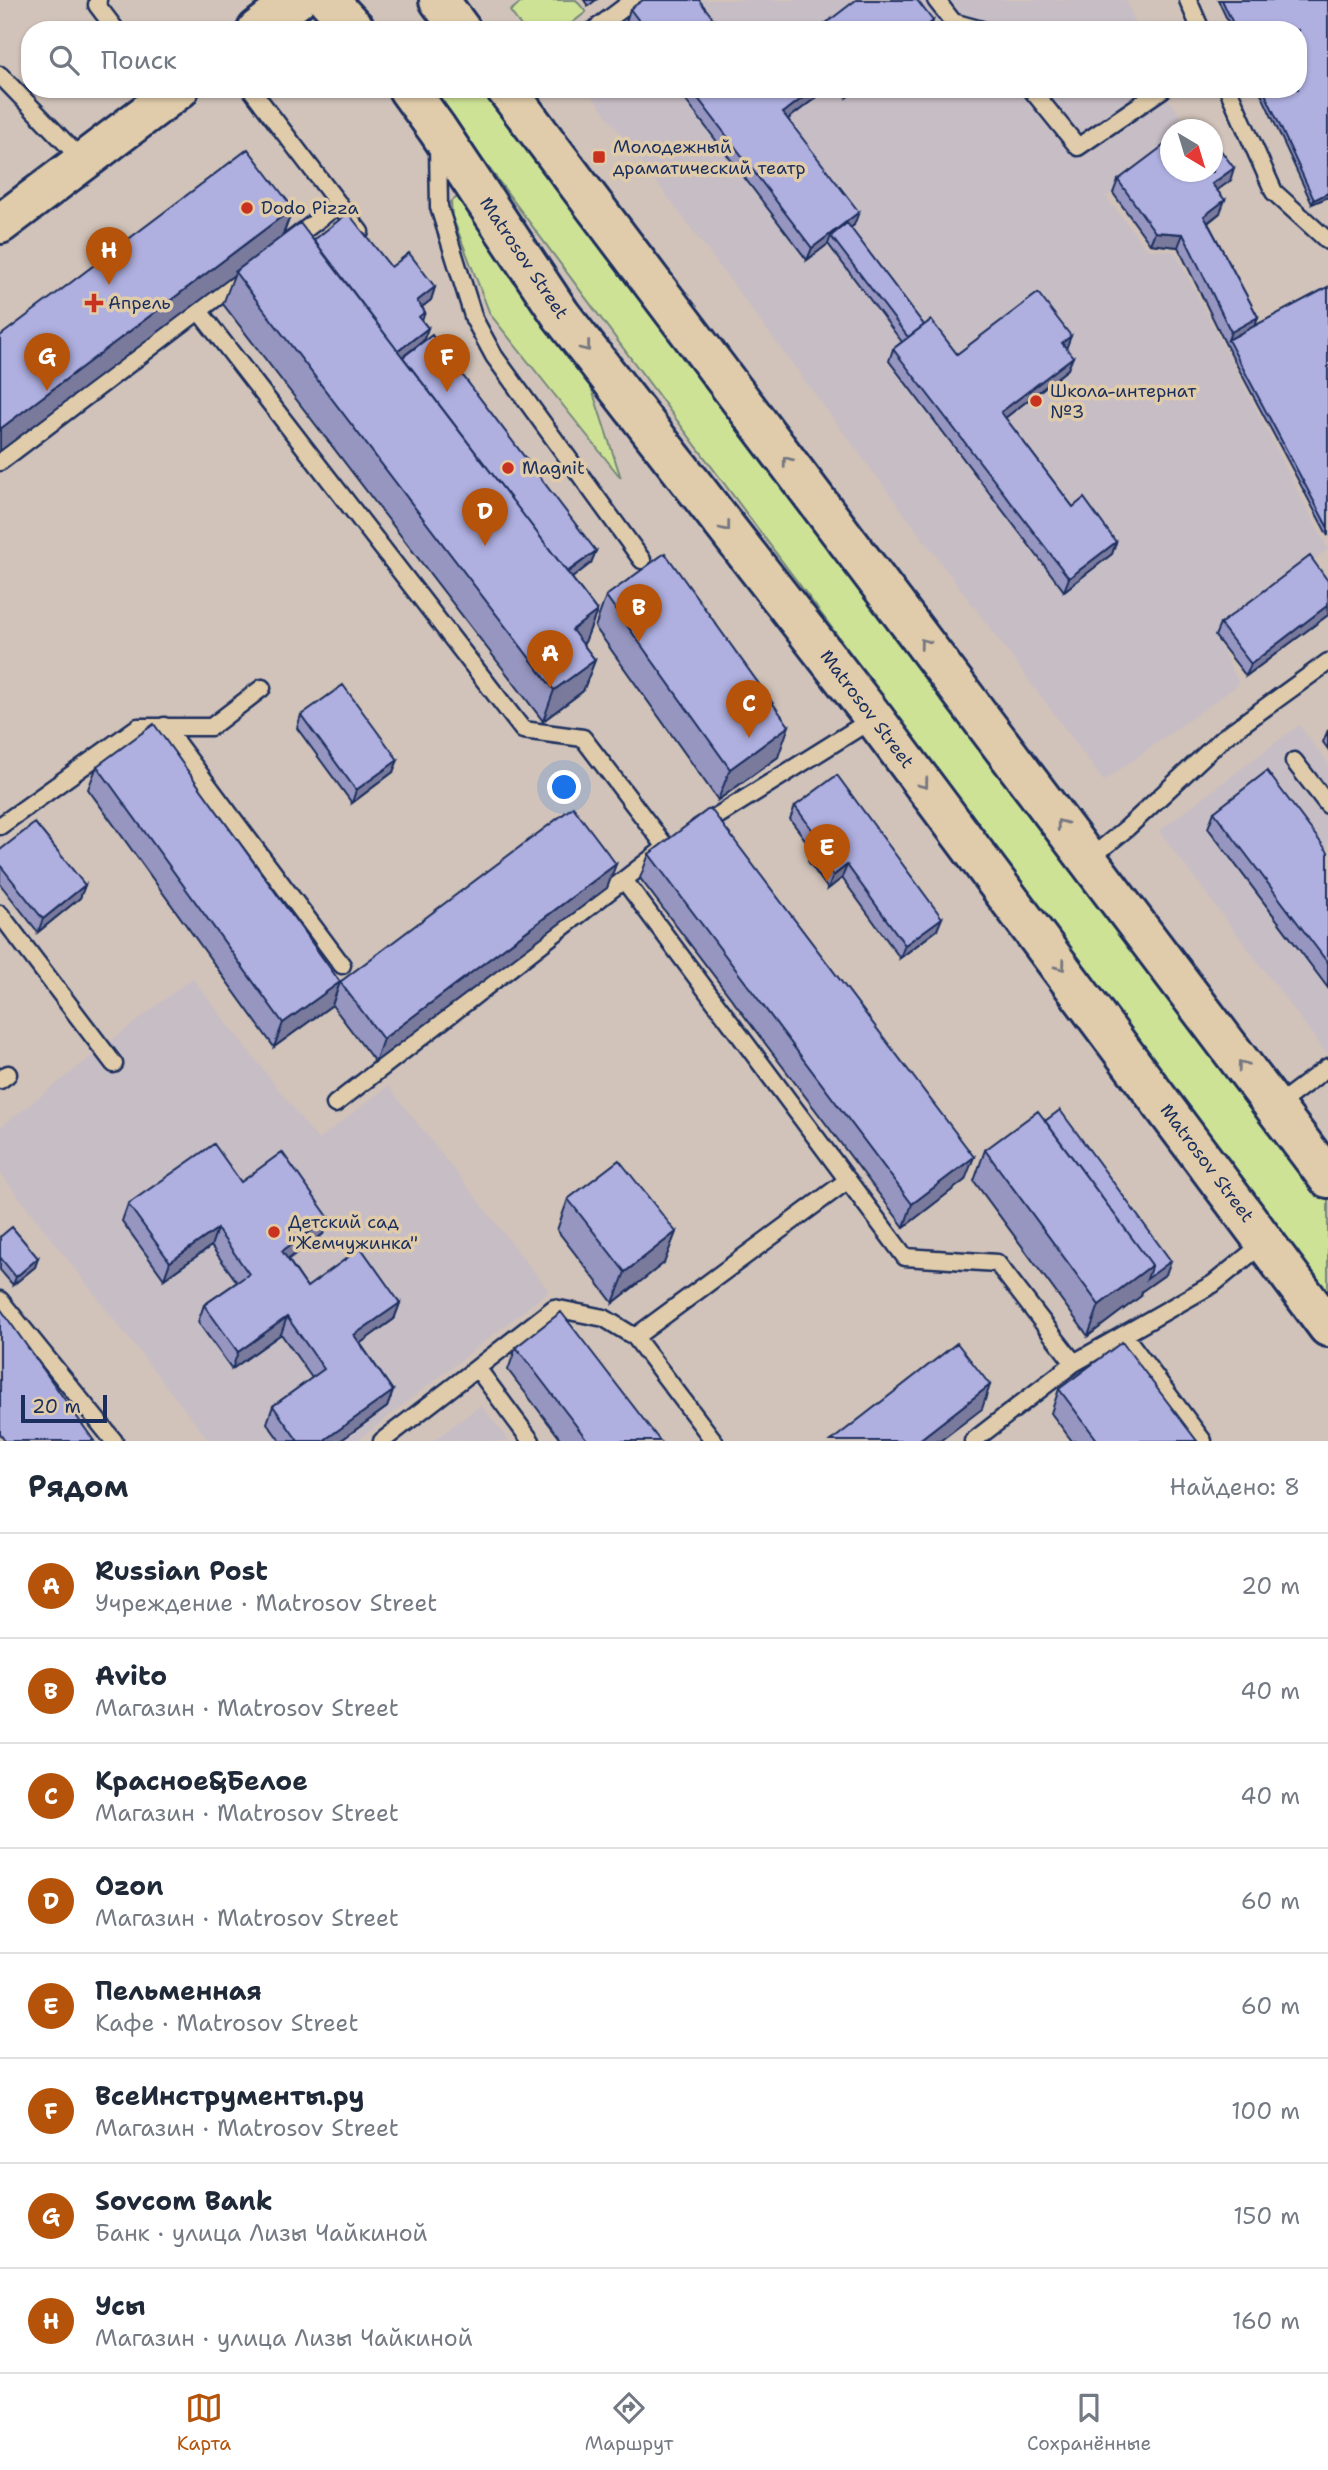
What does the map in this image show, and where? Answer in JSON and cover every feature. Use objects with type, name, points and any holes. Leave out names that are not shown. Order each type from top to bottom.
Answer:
[{"type":"main road","points":[[269,21],[296,0]]},
{"type":"main road","points":[[328,0],[348,21]]},
{"type":"main road","points":[[439,0],[454,21]]},
{"type":"main road","points":[[0,223],[162,98]]},
{"type":"main road","name":"Matrosov Street","points":[[415,98],[561,315],[874,718],[1328,1327]]},
{"type":"main road","points":[[515,98],[1328,1178]]},
{"type":"lane","points":[[97,0],[97,5],[109,21]]},
{"type":"lane","points":[[606,21],[634,0]]},
{"type":"lane","points":[[936,0],[952,21]]},
{"type":"lane","points":[[1188,0],[1197,21]]},
{"type":"lane","points":[[0,75],[21,97]]},
{"type":"lane","points":[[22,98],[83,161]]},
{"type":"lane","points":[[258,98],[372,249]]},
{"type":"lane","points":[[1038,98],[1078,147],[1150,98]]},
{"type":"lane","points":[[1232,98],[1275,192],[1328,241]]},
{"type":"lane","points":[[438,129],[439,207],[474,319],[495,356],[642,560]]},
{"type":"lane","points":[[280,249],[339,204]]},
{"type":"lane","points":[[0,462],[260,264]]},
{"type":"lane","points":[[199,311],[523,730],[583,738],[678,840]]},
{"type":"lane","points":[[1088,860],[1127,828],[1223,737],[1328,662]]},
{"type":"lane","points":[[0,826],[138,727],[211,727],[262,688]]},
{"type":"lane","points":[[335,1104],[678,840],[874,718]]},
{"type":"lane","points":[[164,726],[342,965]]},
{"type":"lane","points":[[1294,761],[1328,806]]},
{"type":"lane","points":[[624,880],[905,1257],[998,1263],[1074,1363]]},
{"type":"lane","points":[[0,914],[114,1064]]},
{"type":"lane","points":[[1275,1107],[1328,1067]]},
{"type":"lane","points":[[635,1337],[848,1180]]},
{"type":"lane","points":[[973,1441],[1074,1363],[1213,1284],[1266,1242]]},
{"type":"lane","points":[[0,1300],[114,1441]]},
{"type":"lane","points":[[382,1441],[554,1308],[604,1318],[635,1337],[714,1441]]},
{"type":"lane","points":[[1124,1335],[1203,1441]]},
{"type":"lane","points":[[477,1368],[531,1441]]},
{"type":"shaded area","points":[[655,0],[1126,0],[1134,21],[628,21]]},
{"type":"shaded area","name":"Школа-интернат №3","points":[[594,98],[1168,98],[1183,119],[1160,119],[1160,156],[1106,197],[1147,249],[1175,252],[1328,549],[1216,636],[1239,684],[1104,781]]},
{"type":"shaded area","points":[[1299,725],[1328,763],[1328,1055],[1159,831]]},
{"type":"shaded area","name":"Детский сад \"Жемчужинка\"","points":[[192,978],[318,1140],[388,1086],[549,1291],[357,1441],[209,1441],[0,1173],[0,1128]]},
{"type":"shaded area","points":[[481,1405],[509,1441],[433,1441]]},
{"type":"green space","points":[[524,0],[576,0],[586,12],[574,21],[517,21],[510,11]]},
{"type":"green space","points":[[437,98],[495,98],[1328,1199],[1328,1298]]},
{"type":"green space","points":[[462,193],[577,344],[621,478],[490,314],[452,216],[451,202]]},
{"type":"building","points":[[643,0],[699,0],[715,21],[639,21],[630,9]]},
{"type":"building","points":[[856,0],[917,0],[933,21],[829,21]]},
{"type":"building","points":[[1222,0],[1328,0],[1328,193],[1314,200],[1267,98],[1307,98],[1307,21],[1232,21]]},
{"type":"building","points":[[698,98],[802,98],[783,113],[859,212],[812,248]]},
{"type":"building","points":[[1160,148],[1160,182],[1215,182],[1212,184],[1225,200],[1204,216],[1258,317],[1231,332],[1183,234],[1155,232],[1118,180]]},
{"type":"building","points":[[248,149],[293,208],[0,429],[0,336]]},
{"type":"building","points":[[1223,153],[1234,168],[1223,176]]},
{"type":"building","points":[[348,213],[391,267],[409,253],[435,287],[417,301],[425,312],[419,317],[428,328],[398,351],[314,240]]},
{"type":"building","points":[[300,223],[597,611],[572,630],[595,660],[554,690],[235,272]]},
{"type":"building","points":[[847,223],[924,325],[908,337],[831,236]]},
{"type":"building","points":[[1328,287],[1328,528],[1228,340]]},
{"type":"building","points":[[1038,293],[1071,336],[1062,343],[1073,357],[1001,412],[1073,507],[1084,498],[1116,542],[1069,578],[893,349],[931,320],[957,354]]},
{"type":"building","points":[[432,335],[596,551],[567,572],[403,357]]},
{"type":"building","points":[[665,553],[789,726],[730,769],[606,596]]},
{"type":"building","points":[[1310,556],[1328,581],[1328,605],[1251,664],[1220,624]]},
{"type":"building","points":[[343,685],[398,760],[356,790],[301,715]]},
{"type":"building","points":[[154,724],[340,982],[283,1023],[97,766]]},
{"type":"building","points":[[1267,771],[1328,852],[1328,963],[1214,812]]},
{"type":"building","points":[[837,775],[942,918],[905,945],[847,865],[833,876],[812,848],[821,842],[795,806]]},
{"type":"building","points":[[573,807],[616,864],[383,1039],[340,982]]},
{"type":"building","points":[[710,808],[974,1157],[912,1204],[649,854]]},
{"type":"building","points":[[35,823],[85,885],[43,919],[0,865],[0,850]]},
{"type":"building","points":[[1060,1110],[1171,1261],[1147,1279],[1152,1265],[1045,1121]]},
{"type":"building","points":[[1038,1111],[1152,1265],[1099,1305],[985,1150]]},
{"type":"building","points":[[214,1144],[241,1182],[282,1152],[329,1218],[282,1251],[307,1287],[361,1248],[400,1303],[354,1335],[393,1391],[323,1441],[298,1441],[273,1406],[324,1369],[287,1317],[238,1352],[204,1305],[249,1274],[217,1229],[170,1262],[128,1204]]},
{"type":"building","points":[[619,1160],[676,1232],[625,1272],[568,1199]]},
{"type":"building","points":[[12,1227],[38,1258],[16,1277],[0,1257],[0,1237]]},
{"type":"building","points":[[0,1308],[94,1441],[5,1441],[0,1434]]},
{"type":"building","points":[[561,1312],[660,1441],[588,1441],[516,1347]]},
{"type":"building","points":[[1122,1342],[1197,1441],[1098,1441],[1059,1389]]},
{"type":"building","points":[[957,1343],[990,1385],[918,1441],[831,1441]]},
{"type":"place","name":"Молодежный драматический театр","points":[[599,157]]},
{"type":"place","name":"Dodo Pizza","points":[[247,208]]},
{"type":"place","name":"Усы","points":[[109,285]]},
{"type":"place","name":"Апрель","points":[[94,303]]},
{"type":"place","name":"Sovcom Bank","points":[[47,391]]},
{"type":"place","name":"ВсеИнструменты.ру","points":[[447,392]]},
{"type":"place","name":"Школа-интернат №3","points":[[1036,401]]},
{"type":"place","name":"Magnit","points":[[508,468]]},
{"type":"place","name":"Ozon","points":[[485,546]]},
{"type":"place","name":"Avito","points":[[639,642]]},
{"type":"place","name":"Russian Post","points":[[550,688]]},
{"type":"place","name":"Красное&Белое","points":[[749,738]]},
{"type":"place","name":"Пельменная","points":[[827,882]]},
{"type":"place","name":"Детский сад \"Жемчужинка\"","points":[[274,1232]]}]
